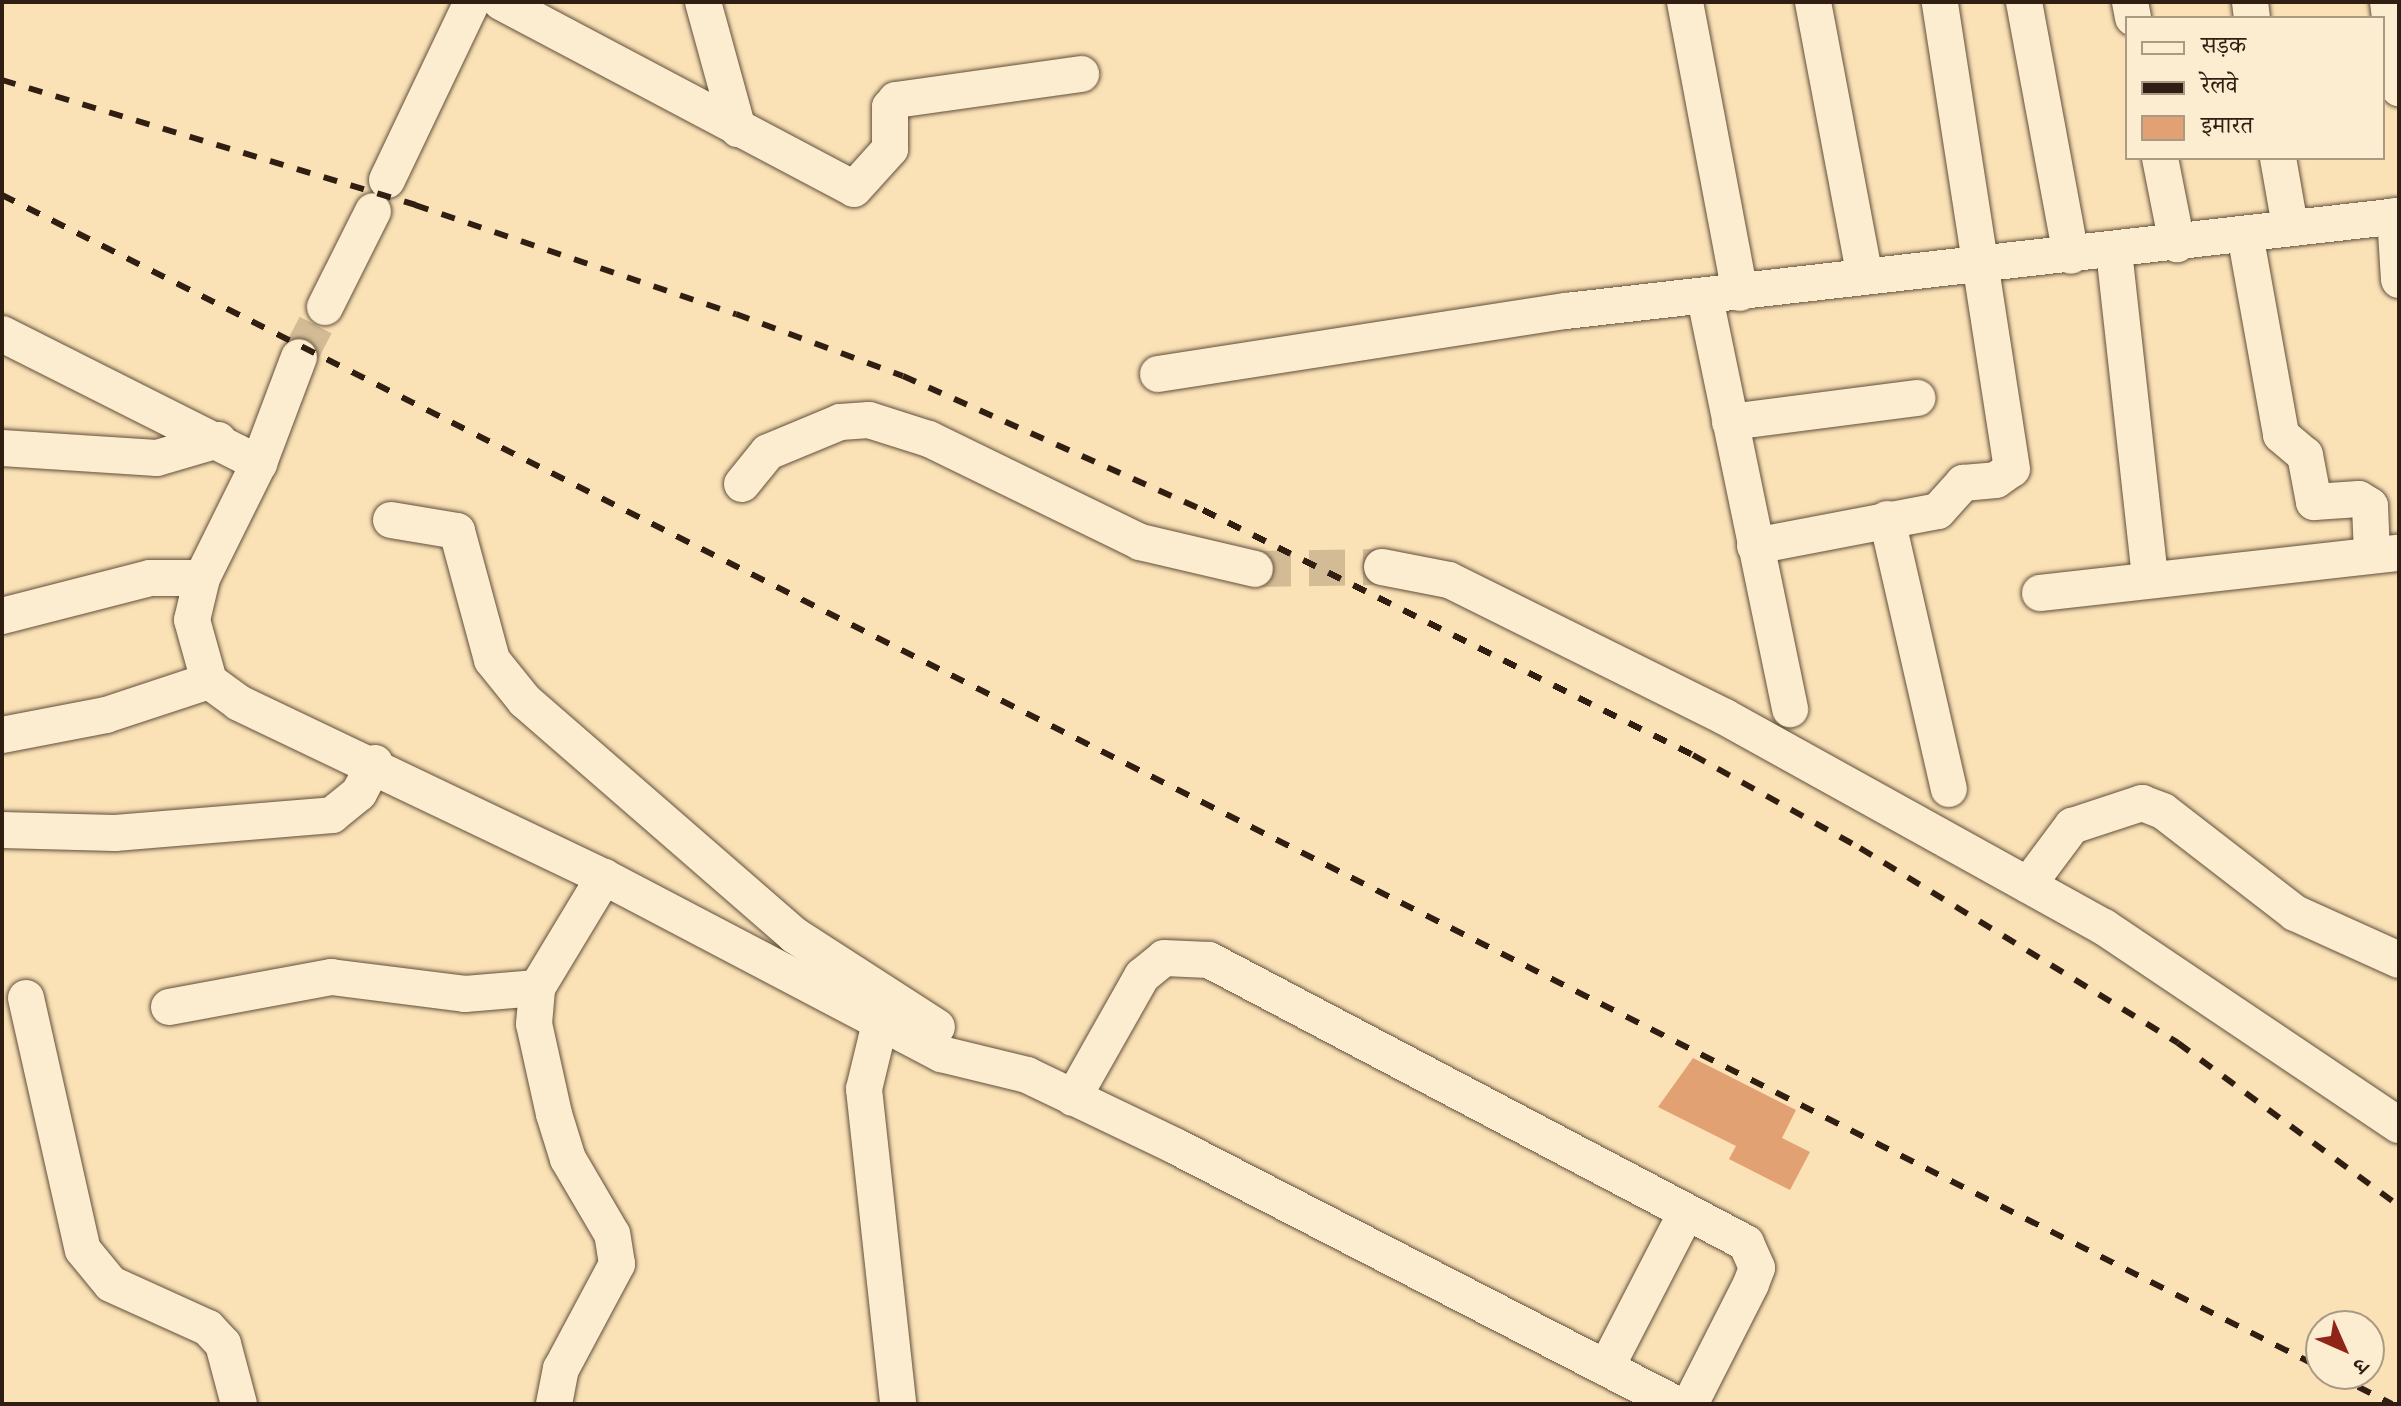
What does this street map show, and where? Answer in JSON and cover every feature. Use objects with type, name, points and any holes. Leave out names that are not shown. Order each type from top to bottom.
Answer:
[{"type":"street","points":[[325,307],[472,2]]},
{"type":"street","points":[[501,2],[738,129],[860,188],[890,149],[896,100],[1081,74]]},
{"type":"street","points":[[703,2],[738,129]]},
{"type":"street","points":[[1685,2],[1722,296],[1730,422],[1790,709]]},
{"type":"street","points":[[1813,2],[1865,276]]},
{"type":"street","points":[[1755,546],[1938,511],[1963,483],[1996,480],[2012,469],[1984,265],[1940,2]]},
{"type":"street","points":[[2024,2],[2071,256]]},
{"type":"street","points":[[2388,2],[2399,88]]},
{"type":"street","points":[[2160,160],[2177,244]]},
{"type":"street","points":[[2278,160],[2290,226]]},
{"type":"street","points":[[1158,374],[1566,311],[2177,244],[2290,226],[2397,216],[2399,280]]},
{"type":"street","points":[[2040,593],[2386,553],[2370,506],[2359,499],[2314,502],[2305,455],[2281,435],[2245,234]]},
{"type":"street","points":[[2114,251],[2150,578]]},
{"type":"street","points":[[2,334],[239,452]]},
{"type":"street","points":[[299,357],[239,452],[202,578],[192,620],[209,681],[239,703],[375,763],[604,877],[880,1023],[964,1063],[1006,1070]]},
{"type":"street","points":[[1730,422],[1917,398]]},
{"type":"street","points":[[742,484],[768,452],[806,433],[869,420],[929,439],[1140,542],[1255,569]]},
{"type":"street","points":[[2,448],[157,458],[239,452]]},
{"type":"street","points":[[1887,519],[1949,789]]},
{"type":"street","points":[[391,520],[457,531],[492,660],[525,701],[794,935],[1006,1070],[1073,1098],[1676,1404]]},
{"type":"street","points":[[1382,567],[1426,571],[1463,587],[1725,717],[2104,927],[2399,1125]]},
{"type":"street","points":[[2,616],[150,578],[202,578]]},
{"type":"street","points":[[2,735],[106,715],[209,681]]},
{"type":"street","points":[[2,830],[115,833],[332,815],[359,793],[375,763]]},
{"type":"street","points":[[2028,885],[2072,826],[2142,803],[2295,913],[2399,960]]},
{"type":"street","points":[[554,1404],[561,1369],[617,1264],[612,1234],[568,1159],[554,1114],[534,1024],[537,988],[604,877]]},
{"type":"street","points":[[1073,1098],[1142,976],[1164,958],[1187,954],[1746,1243],[1757,1268],[1690,1404]]},
{"type":"street","points":[[169,1007],[331,977],[465,994],[537,988]]},
{"type":"street","points":[[26,998],[83,1250],[111,1284],[208,1328],[233,1367],[239,1404]]},
{"type":"street","points":[[880,1023],[864,1089],[898,1404]]},
{"type":"street","points":[[1606,1368],[1686,1213]]},
{"type":"building","points":[[1693,1058],[1796,1110],[1782,1138],[1810,1152],[1790,1190],[1729,1159],[1736,1146],[1658,1107]]},
{"type":"tunnel","points":[[299,357],[325,307]]},
{"type":"tunnel","points":[[1255,569],[1382,567]]},
{"type":"railway","points":[[2,80],[415,205],[736,314],[903,376],[1203,510],[1693,755],[1860,848],[2178,1043],[2399,1206]]},
{"type":"railway","points":[[2,195],[2305,1360]]},
{"type":"railway","points":[[2364,1390],[2392,1404]]}]
